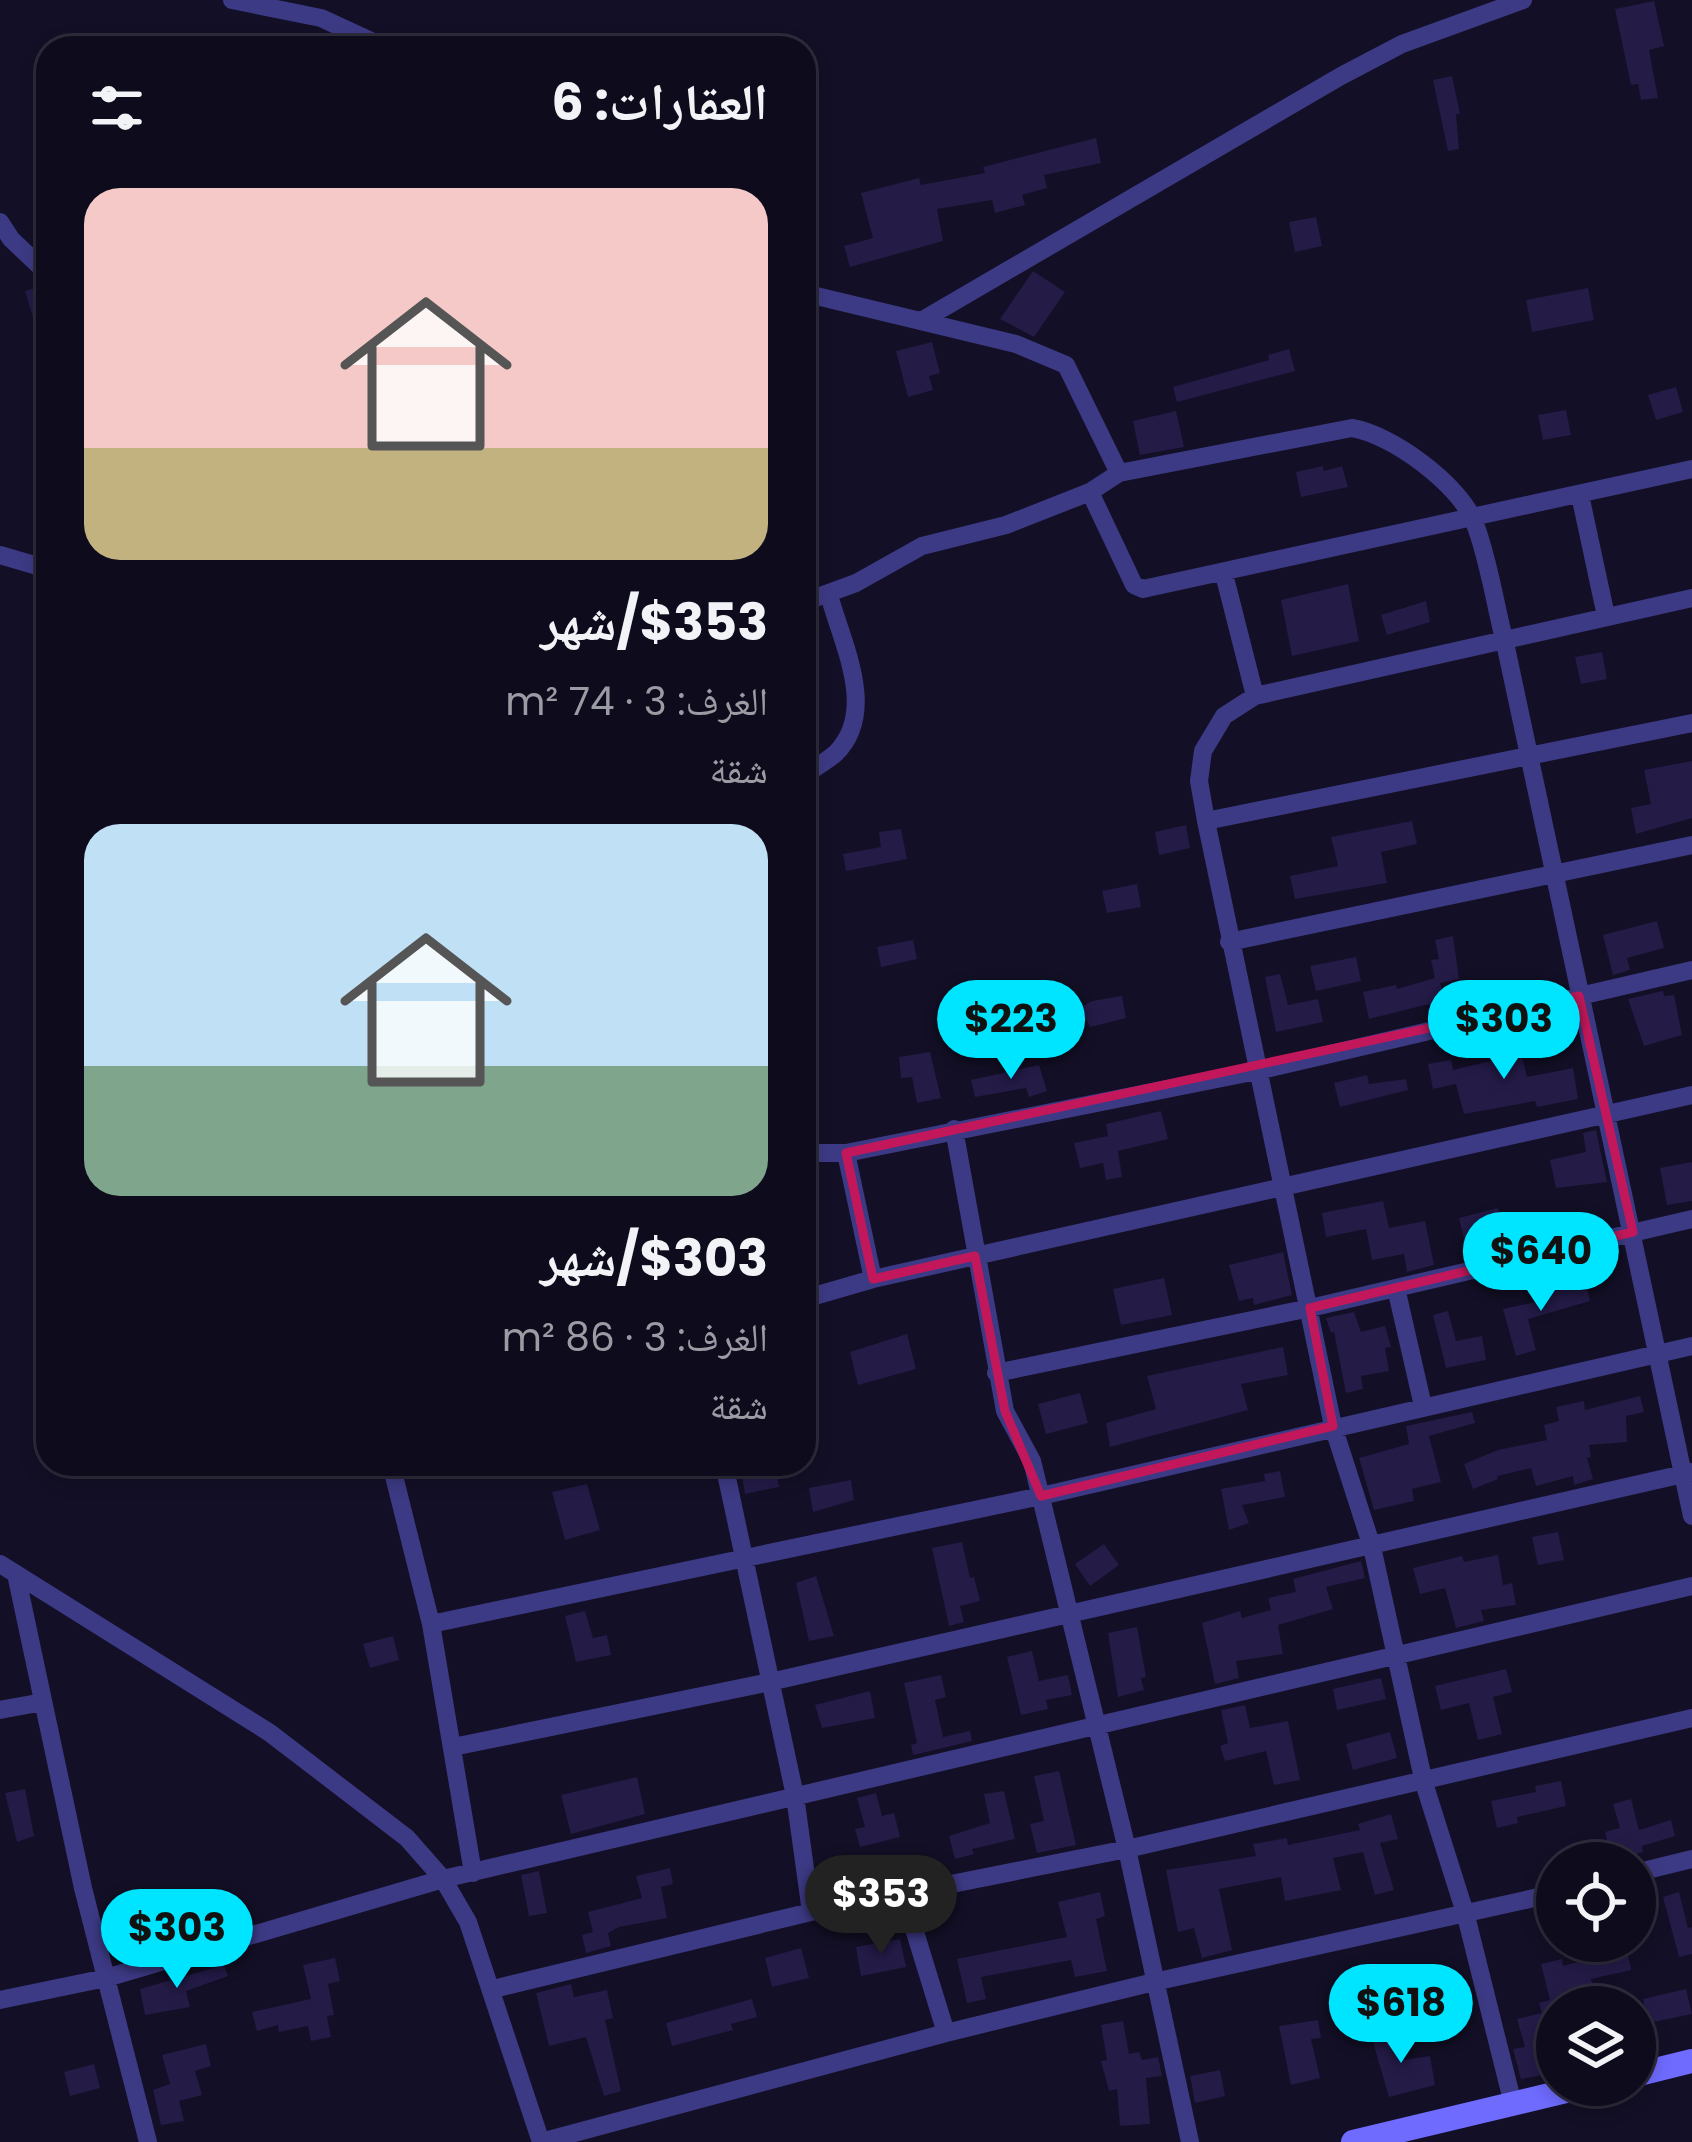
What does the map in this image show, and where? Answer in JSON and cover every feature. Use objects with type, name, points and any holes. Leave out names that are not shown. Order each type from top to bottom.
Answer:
[{"type":"street","points":[[232,0],[321,18],[360,36]]},
{"type":"street","points":[[921,321],[1402,44],[1523,0]]},
{"type":"street","points":[[0,222],[36,263]]},
{"type":"street","points":[[816,296],[1016,344],[1066,365],[1119,473]]},
{"type":"street","points":[[816,599],[922,546],[1006,525],[1090,492],[1119,473],[1352,428],[1370,431],[1427,466],[1474,519],[1687,1473],[1692,1516]]},
{"type":"street","points":[[1090,492],[1138,587],[1224,574],[1692,469]]},
{"type":"street","points":[[1580,495],[1606,616]]},
{"type":"street","points":[[0,555],[36,566]]},
{"type":"street","points":[[1224,574],[1255,696]]},
{"type":"street","points":[[816,767],[838,751],[856,721],[856,691],[829,595]]},
{"type":"street","points":[[1513,2104],[1466,1916],[1424,1784],[1372,1547],[1333,1426],[1229,942],[1199,781],[1202,752],[1224,716],[1255,696],[1692,598]]},
{"type":"street","points":[[1206,821],[1692,723]]},
{"type":"street","points":[[1229,942],[1692,845]]},
{"type":"street","points":[[816,1153],[846,1153],[1257,1071],[1692,970]]},
{"type":"street","points":[[816,1296],[1692,1095]]},
{"type":"street","points":[[954,1129],[1005,1411],[1032,1461],[1041,1496],[1127,1850],[1190,2142]]},
{"type":"street","points":[[846,1153],[873,1279]]},
{"type":"street","points":[[996,1372],[1310,1309],[1692,1219]]},
{"type":"street","points":[[1396,1288],[1423,1406]]},
{"type":"street","points":[[431,1624],[1041,1496],[1692,1346]]},
{"type":"street","points":[[453,1748],[770,1682],[1687,1473]]},
{"type":"street","points":[[394,1476],[431,1624],[472,1874]]},
{"type":"street","points":[[727,1476],[795,1796],[811,1912]]},
{"type":"street","points":[[8,1569],[148,2142]]},
{"type":"street","points":[[8,1569],[270,1732],[407,1838],[443,1879],[468,1922],[541,2142],[1154,1982],[1536,1898]]},
{"type":"street","points":[[0,2000],[106,1978],[443,1879],[1692,1586]]},
{"type":"street","points":[[0,1710],[43,1702]]},
{"type":"street","points":[[493,1989],[811,1912],[1127,1850],[1424,1784],[1692,1718]]},
{"type":"street","points":[[1656,1868],[1692,1859]]},
{"type":"street","points":[[904,1893],[946,2033]]},
{"type":"street","points":[[1656,2069],[1692,2061]]},
{"type":"street","points":[[1353,2142],[1536,2098]]},
{"type":"highlighted area","points":[[1579,996],[1633,1232],[1310,1308],[1333,1426],[1041,1496],[1005,1411],[975,1256],[873,1279],[846,1153]]},
{"type":"building","points":[[1654,1],[1664,46],[1649,50],[1658,98],[1641,100],[1638,84],[1631,85],[1615,9]]},
{"type":"building","points":[[1452,76],[1460,114],[1456,114],[1459,149],[1448,151],[1433,80]]},
{"type":"building","points":[[1096,138],[1101,163],[1044,175],[1047,188],[1022,195],[1025,205],[995,213],[992,200],[937,209],[943,241],[850,267],[844,246],[873,238],[861,193],[919,178],[921,185],[985,173],[983,167]]},
{"type":"building","points":[[1316,217],[1322,246],[1295,252],[1289,222]]},
{"type":"building","points":[[1033,271],[1065,292],[1034,337],[1000,319]]},
{"type":"building","points":[[36,288],[36,327],[25,291]]},
{"type":"building","points":[[1588,288],[1594,320],[1532,332],[1526,300]]},
{"type":"building","points":[[932,342],[940,373],[929,376],[933,390],[908,397],[896,351]]},
{"type":"building","points":[[1289,349],[1295,371],[1177,402],[1173,387],[1269,360],[1268,355]]},
{"type":"building","points":[[1676,387],[1683,412],[1656,420],[1648,395]]},
{"type":"building","points":[[1566,410],[1571,435],[1543,440],[1538,415]]},
{"type":"building","points":[[1176,411],[1184,447],[1140,455],[1133,421]]},
{"type":"building","points":[[1323,466],[1324,471],[1342,466],[1348,487],[1301,497],[1296,472]]},
{"type":"building","points":[[1348,584],[1359,641],[1292,656],[1281,600]]},
{"type":"building","points":[[1426,601],[1430,622],[1387,635],[1381,615]]},
{"type":"building","points":[[1602,652],[1607,679],[1581,684],[1575,657]]},
{"type":"building","points":[[1692,761],[1692,818],[1636,834],[1631,808],[1651,804],[1644,770]]},
{"type":"building","points":[[1412,821],[1417,844],[1381,852],[1387,883],[1295,899],[1290,876],[1338,866],[1331,837]]},
{"type":"building","points":[[1186,825],[1190,848],[1159,855],[1155,832]]},
{"type":"building","points":[[901,829],[907,859],[846,871],[843,854],[881,847],[879,832]]},
{"type":"building","points":[[1137,884],[1141,907],[1107,913],[1102,891]]},
{"type":"building","points":[[1657,921],[1664,948],[1627,958],[1630,970],[1613,975],[1603,935]]},
{"type":"building","points":[[1453,936],[1459,979],[1440,983],[1445,1000],[1369,1019],[1363,992],[1435,978],[1431,960],[1439,959],[1435,940]]},
{"type":"building","points":[[913,940],[917,959],[881,967],[877,947]]},
{"type":"building","points":[[1356,957],[1361,981],[1316,991],[1310,966]]},
{"type":"building","points":[[1280,974],[1288,1005],[1318,999],[1323,1022],[1276,1032],[1265,977]]},
{"type":"building","points":[[1663,991],[1664,996],[1674,995],[1682,1035],[1644,1046],[1628,999]]},
{"type":"building","points":[[1122,996],[1126,1018],[1090,1027],[1080,1008]]},
{"type":"building","points":[[1518,1041],[1527,1077],[1573,1068],[1578,1099],[1537,1107],[1535,1101],[1464,1114],[1456,1084],[1433,1089],[1428,1064],[1451,1060],[1453,1070],[1494,1060],[1491,1049]]},
{"type":"building","points":[[930,1052],[941,1098],[917,1103],[912,1077],[901,1078],[899,1057]]},
{"type":"building","points":[[1039,1065],[1047,1091],[1029,1097],[1026,1088],[975,1097],[971,1080]]},
{"type":"building","points":[[1367,1075],[1369,1084],[1406,1079],[1408,1090],[1340,1107],[1334,1083]]},
{"type":"building","points":[[1161,1111],[1168,1139],[1118,1151],[1122,1177],[1106,1180],[1103,1163],[1080,1168],[1074,1143],[1108,1136],[1106,1124]]},
{"type":"building","points":[[1596,1130],[1607,1182],[1556,1188],[1550,1160],[1586,1152],[1583,1133]]},
{"type":"building","points":[[1692,1162],[1692,1201],[1667,1205],[1660,1168]]},
{"type":"building","points":[[1383,1201],[1389,1228],[1425,1221],[1434,1265],[1407,1272],[1404,1254],[1372,1260],[1366,1229],[1326,1237],[1322,1213]]},
{"type":"building","points":[[1498,1208],[1504,1232],[1465,1242],[1459,1218]]},
{"type":"building","points":[[1283,1252],[1292,1295],[1254,1305],[1253,1298],[1239,1301],[1229,1265]]},
{"type":"building","points":[[1164,1278],[1172,1315],[1121,1325],[1113,1289]]},
{"type":"building","points":[[1585,1280],[1590,1301],[1528,1319],[1536,1350],[1516,1356],[1503,1309],[1550,1299],[1548,1291]]},
{"type":"building","points":[[1448,1311],[1456,1341],[1482,1336],[1486,1360],[1446,1368],[1433,1315]]},
{"type":"building","points":[[1354,1312],[1361,1332],[1385,1326],[1391,1347],[1385,1348],[1389,1371],[1361,1376],[1363,1389],[1346,1393],[1334,1332],[1326,1318]]},
{"type":"building","points":[[907,1334],[916,1369],[858,1385],[850,1352]]},
{"type":"building","points":[[1283,1347],[1288,1375],[1241,1384],[1248,1410],[1110,1447],[1106,1423],[1156,1409],[1147,1376]]},
{"type":"building","points":[[1080,1393],[1088,1423],[1046,1434],[1038,1404]]},
{"type":"building","points":[[1640,1396],[1644,1412],[1626,1416],[1627,1442],[1589,1445],[1593,1479],[1574,1485],[1573,1476],[1536,1486],[1531,1468],[1497,1476],[1473,1489],[1464,1464],[1498,1450],[1547,1440],[1544,1425],[1559,1421],[1556,1407],[1584,1401],[1585,1410]]},
{"type":"building","points":[[1472,1412],[1475,1423],[1429,1436],[1441,1482],[1412,1489],[1414,1501],[1374,1510],[1359,1458],[1409,1444],[1406,1426]]},
{"type":"building","points":[[1280,1471],[1285,1497],[1242,1505],[1249,1523],[1229,1530],[1221,1489],[1265,1481],[1264,1474]]},
{"type":"building","points":[[742,1476],[777,1476],[779,1487],[745,1494]]},
{"type":"building","points":[[851,1480],[854,1500],[813,1512],[809,1488]]},
{"type":"building","points":[[587,1484],[600,1530],[565,1540],[552,1492]]},
{"type":"building","points":[[1558,1532],[1564,1560],[1538,1565],[1532,1537]]},
{"type":"building","points":[[962,1542],[980,1601],[960,1606],[964,1622],[949,1626],[932,1548]]},
{"type":"building","points":[[1104,1544],[1119,1565],[1090,1586],[1075,1564]]},
{"type":"building","points":[[1498,1555],[1503,1585],[1512,1583],[1516,1605],[1481,1610],[1484,1621],[1456,1628],[1445,1588],[1420,1594],[1413,1568],[1462,1556],[1464,1562]]},
{"type":"building","points":[[1361,1561],[1365,1578],[1326,1587],[1333,1609],[1278,1625],[1283,1654],[1236,1661],[1239,1678],[1215,1684],[1202,1623],[1240,1611],[1242,1618],[1271,1610],[1268,1598],[1296,1592],[1293,1579]]},
{"type":"building","points":[[816,1576],[834,1636],[809,1641],[796,1583]]},
{"type":"building","points":[[585,1611],[593,1638],[607,1635],[611,1655],[576,1662],[565,1616]]},
{"type":"building","points":[[1137,1627],[1144,1690],[1118,1697],[1108,1633]]},
{"type":"building","points":[[393,1636],[399,1660],[370,1668],[363,1644]]},
{"type":"building","points":[[1032,1651],[1039,1681],[1068,1675],[1072,1695],[1046,1700],[1048,1709],[1021,1715],[1007,1657]]},
{"type":"building","points":[[1506,1669],[1512,1692],[1493,1697],[1502,1734],[1478,1740],[1469,1703],[1441,1710],[1435,1686]]},
{"type":"building","points":[[941,1675],[946,1697],[935,1700],[943,1737],[970,1731],[972,1741],[913,1755],[911,1745],[917,1743],[904,1683]]},
{"type":"building","points":[[1381,1678],[1386,1699],[1337,1710],[1333,1689]]},
{"type":"building","points":[[870,1691],[875,1718],[822,1728],[815,1705]]},
{"type":"building","points":[[1245,1705],[1250,1728],[1288,1721],[1300,1780],[1274,1785],[1266,1751],[1225,1761],[1220,1746],[1228,1743],[1221,1710]]},
{"type":"building","points":[[1390,1732],[1397,1758],[1353,1770],[1346,1744]]},
{"type":"building","points":[[1059,1771],[1076,1845],[1037,1853],[1030,1824],[1044,1821],[1034,1776]]},
{"type":"building","points":[[637,1777],[645,1814],[571,1834],[561,1795]]},
{"type":"building","points":[[1561,1781],[1566,1806],[1517,1817],[1518,1823],[1497,1828],[1491,1801],[1536,1792],[1535,1786]]},
{"type":"building","points":[[25,1789],[34,1836],[17,1842],[5,1793]]},
{"type":"building","points":[[1004,1791],[1015,1839],[972,1849],[974,1854],[955,1859],[949,1836],[990,1823],[984,1794]]},
{"type":"building","points":[[876,1793],[882,1816],[894,1813],[900,1837],[860,1847],[855,1829],[865,1827],[857,1798]]},
{"type":"building","points":[[1631,1799],[1639,1830],[1671,1820],[1675,1836],[1655,1842],[1608,1842],[1605,1832],[1620,1828],[1613,1804]]},
{"type":"building","points":[[1391,1814],[1398,1839],[1380,1843],[1394,1890],[1375,1895],[1363,1852],[1333,1858],[1341,1890],[1285,1901],[1281,1877],[1219,1889],[1232,1950],[1202,1958],[1194,1928],[1178,1932],[1166,1870],[1256,1856],[1253,1844],[1287,1838],[1288,1845],[1360,1830],[1358,1824]]},
{"type":"building","points":[[670,1868],[673,1884],[661,1887],[667,1918],[619,1927],[608,1933],[611,1946],[586,1953],[582,1935],[593,1932],[588,1912],[642,1898],[636,1876]]},
{"type":"building","points":[[539,1871],[547,1913],[529,1916],[521,1875]]},
{"type":"building","points":[[1100,1892],[1105,1916],[1096,1919],[1107,1971],[1075,1977],[1071,1960],[981,1977],[986,1999],[967,2003],[957,1959],[1067,1937],[1058,1902]]},
{"type":"building","points":[[1679,1892],[1688,1928],[1692,1927],[1692,1954],[1679,1957],[1663,1897]]},
{"type":"building","points":[[900,1939],[906,1967],[861,1976],[856,1947]]},
{"type":"building","points":[[801,1948],[809,1978],[772,1987],[765,1958]]},
{"type":"building","points":[[335,1958],[340,1981],[328,1984],[334,2015],[327,2016],[331,2037],[311,2041],[308,2026],[279,2032],[278,2025],[257,2031],[252,2012],[311,1999],[303,1965]]},
{"type":"building","points":[[1562,1962],[1563,1966],[1629,1962],[1631,1970],[1591,1979],[1593,1986],[1546,1986],[1541,1964]]},
{"type":"building","points":[[224,1965],[228,1976],[186,1991],[190,2007],[145,2015],[140,1989]]},
{"type":"building","points":[[571,1984],[574,1997],[607,1990],[613,2018],[605,2020],[621,2091],[604,2096],[586,2037],[549,2046],[536,1993]]},
{"type":"building","points":[[1686,1989],[1692,2014],[1656,2021],[1656,1996]]},
{"type":"building","points":[[752,1999],[757,2017],[731,2024],[733,2030],[672,2046],[666,2023]]},
{"type":"building","points":[[1536,2014],[1536,2076],[1521,2079],[1513,2049],[1525,2047],[1517,2019]]},
{"type":"building","points":[[1318,2020],[1321,2038],[1311,2039],[1320,2078],[1291,2085],[1279,2026]]},
{"type":"building","points":[[1123,2021],[1129,2054],[1139,2052],[1142,2060],[1158,2057],[1162,2076],[1146,2078],[1150,2124],[1120,2126],[1117,2089],[1109,2091],[1101,2061],[1107,2060],[1101,2025]]},
{"type":"building","points":[[1395,2028],[1404,2060],[1430,2056],[1435,2085],[1389,2097],[1371,2035]]},
{"type":"building","points":[[206,2044],[211,2066],[195,2071],[202,2095],[179,2101],[184,2121],[161,2125],[153,2090],[170,2084],[162,2055]]},
{"type":"building","points":[[94,2064],[100,2088],[70,2096],[64,2072]]},
{"type":"building","points":[[1220,2070],[1225,2096],[1195,2103],[1190,2076]]}]
